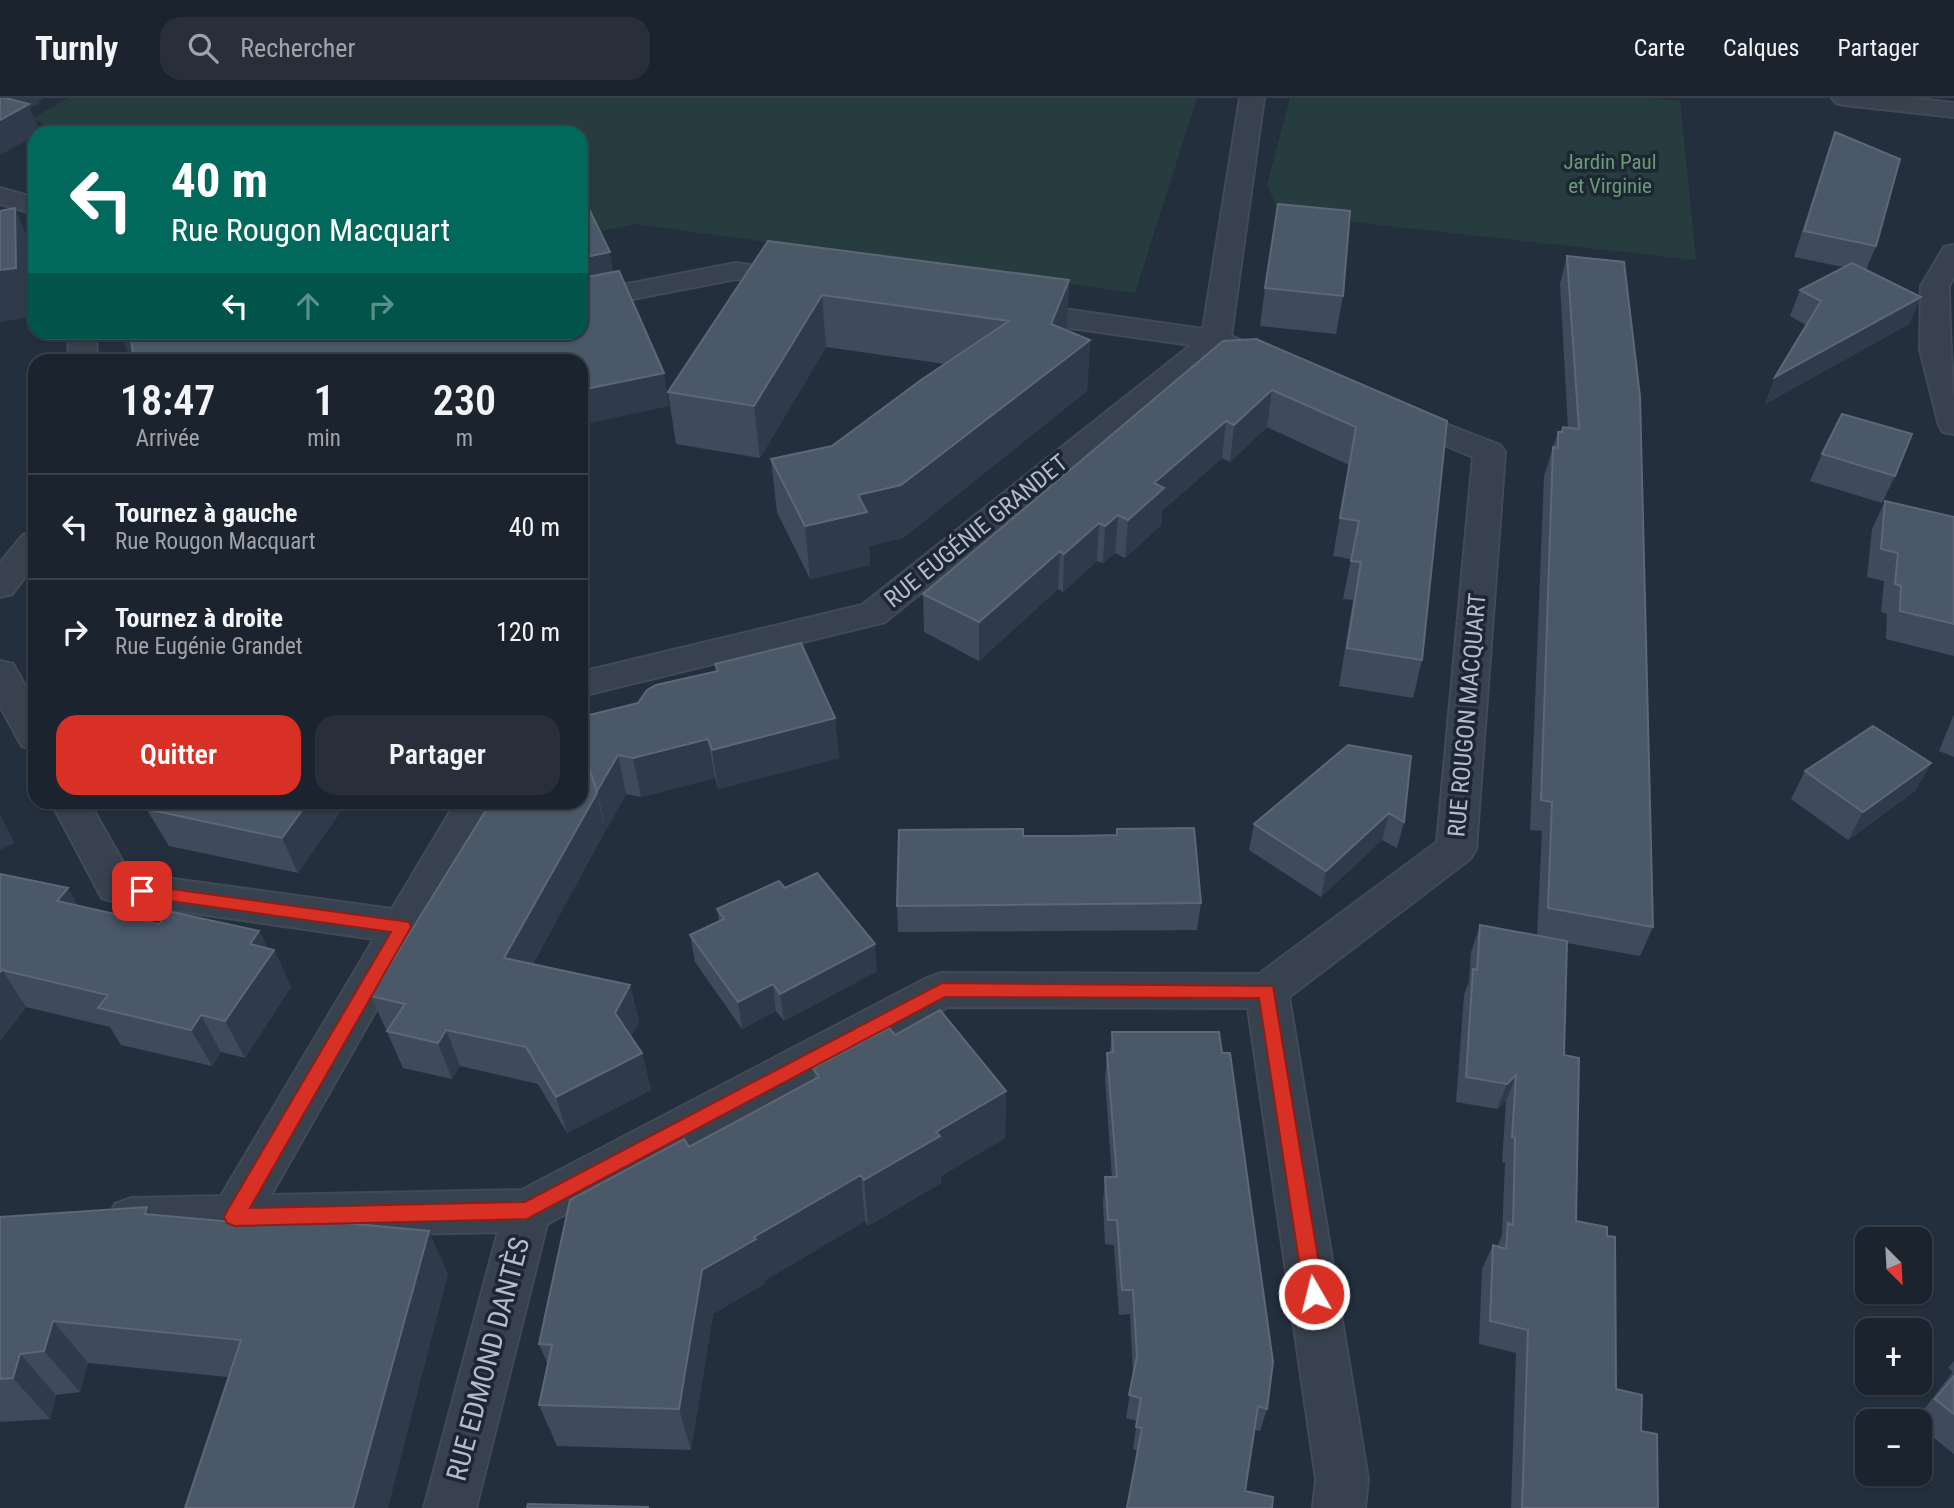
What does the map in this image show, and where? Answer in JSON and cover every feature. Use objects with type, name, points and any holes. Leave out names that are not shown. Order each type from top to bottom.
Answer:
[{"type":"street","points":[[1216,340],[1252,98]]},
{"type":"street","points":[[1844,98],[1954,110]]},
{"type":"street","points":[[0,196],[28,204]]},
{"type":"street","points":[[1954,253],[1935,286],[1936,350],[1954,425]]},
{"type":"street","points":[[588,300],[736,271],[819,283]]},
{"type":"street","points":[[985,307],[1216,340],[1303,376]]},
{"type":"street","name":"RUE EUGÉNIE GRANDET","points":[[588,682],[873,614],[1216,340]]},
{"type":"street","name":"RUE ROUGON MACQUART","points":[[1267,991],[1456,849],[1489,452],[1365,401]]},
{"type":"street","points":[[0,586],[28,551]]},
{"type":"street","points":[[0,673],[28,724]]},
{"type":"street","points":[[74,809],[116,887],[402,927]]},
{"type":"street","points":[[234,1217],[471,809]]},
{"type":"street","points":[[96,1220],[527,1211],[942,990],[1267,991],[1342,1479],[1339,1508]]},
{"type":"street","name":"RUE EDMOND DANTÈS","points":[[450,1508],[527,1211]]},
{"type":"green space","points":[[68,98],[1197,98],[1135,293],[635,224],[588,234],[588,126],[50,126],[31,119]]},
{"type":"green space","name":"Jardin Paul et Virginie","points":[[1290,98],[1647,98],[1680,101],[1696,260],[1280,214],[1267,185]]},
{"type":"building","points":[[0,98],[6,98],[29,104],[0,120]]},
{"type":"building","points":[[1835,132],[1900,159],[1876,246],[1804,231]]},
{"type":"building","points":[[1278,204],[1350,211],[1343,296],[1265,288]]},
{"type":"building","points":[[15,208],[16,268],[0,270],[0,211]]},
{"type":"building","points":[[589,209],[610,252],[588,257]]},
{"type":"building","points":[[768,241],[1069,280],[1051,324],[1090,340],[901,485],[858,495],[867,512],[805,526],[771,459],[832,446],[921,380],[1009,321],[822,295],[754,406],[668,392]]},
{"type":"building","points":[[1567,256],[1624,262],[1640,396],[1653,927],[1548,908],[1552,802],[1541,800],[1553,447],[1558,448],[1558,432],[1562,432],[1563,427],[1579,429]]},
{"type":"building","points":[[1852,263],[1921,297],[1775,377],[1821,301],[1800,290]]},
{"type":"building","points":[[619,271],[664,373],[588,389],[588,354],[133,354],[131,340],[588,340],[588,277]]},
{"type":"building","points":[[1256,339],[1447,421],[1422,660],[1347,648],[1361,562],[1351,561],[1359,521],[1340,518],[1356,427],[1272,390],[1234,425],[1226,421],[1154,483],[1164,488],[1128,520],[1118,515],[1105,526],[1099,523],[1064,554],[1060,551],[979,622],[923,594],[1223,341]]},
{"type":"building","points":[[1842,414],[1912,434],[1895,476],[1822,454]]},
{"type":"building","points":[[1885,501],[1954,517],[1954,624],[1900,611],[1901,586],[1895,584],[1898,553],[1881,549]]},
{"type":"building","points":[[801,643],[835,718],[712,750],[708,739],[633,758],[618,755],[597,791],[588,764],[588,715],[638,703],[647,690],[656,685],[718,671],[715,664]]},
{"type":"building","points":[[1873,726],[1931,763],[1863,812],[1805,771]]},
{"type":"building","points":[[1348,745],[1411,756],[1404,822],[1389,813],[1326,871],[1254,824]]},
{"type":"building","points":[[588,766],[597,793],[588,809]]},
{"type":"building","points":[[150,809],[303,809],[282,838]]},
{"type":"building","points":[[487,809],[588,809],[504,958],[630,985],[615,1013],[642,1053],[556,1097],[526,1047],[446,1030],[438,1043],[387,1031],[405,1004],[371,996]]},
{"type":"building","points":[[1194,828],[1201,903],[897,906],[899,830],[1023,829],[1023,836],[1072,836],[1117,835],[1117,829]]},
{"type":"building","points":[[817,873],[875,944],[780,994],[773,984],[738,1002],[690,935],[724,919],[717,909],[779,881],[785,888]]},
{"type":"building","points":[[0,874],[68,888],[57,901],[159,924],[168,911],[259,931],[250,944],[274,950],[225,1021],[201,1015],[191,1030],[98,1008],[108,995],[2,970],[0,972]]},
{"type":"building","points":[[1480,925],[1567,941],[1564,1055],[1579,1058],[1576,1221],[1607,1227],[1607,1236],[1615,1237],[1616,1389],[1642,1395],[1641,1431],[1657,1434],[1658,1508],[1522,1508],[1528,1330],[1490,1321],[1493,1245],[1506,1249],[1508,1223],[1513,1225],[1515,1138],[1512,1137],[1516,1075],[1507,1084],[1466,1077],[1473,969],[1477,970]]},
{"type":"building","points":[[940,1010],[1006,1091],[936,1132],[940,1136],[864,1180],[861,1175],[702,1270],[679,1409],[539,1405],[552,1345],[539,1344],[570,1200],[684,1139],[689,1147],[819,1077],[813,1068],[889,1028],[895,1035]]},
{"type":"building","points":[[1112,1032],[1219,1032],[1222,1053],[1230,1053],[1273,1362],[1267,1409],[1258,1406],[1245,1491],[1273,1497],[1272,1508],[1127,1508],[1142,1428],[1136,1427],[1141,1398],[1129,1395],[1137,1356],[1133,1290],[1122,1290],[1117,1220],[1108,1220],[1105,1177],[1117,1177],[1107,1053],[1113,1052]]},
{"type":"building","points":[[147,1207],[145,1214],[233,1222],[237,1213],[429,1231],[353,1508],[185,1508],[241,1340],[53,1321],[44,1351],[20,1354],[13,1378],[0,1379],[0,1217]]},
{"type":"building","points":[[1954,1376],[1954,1414],[1935,1399]]},
{"type":"building","points":[[528,1504],[649,1507],[527,1508]]},
{"type":"route","points":[[142,891],[402,927],[234,1217],[527,1211],[942,990],[1267,991],[1314,1294]]}]
